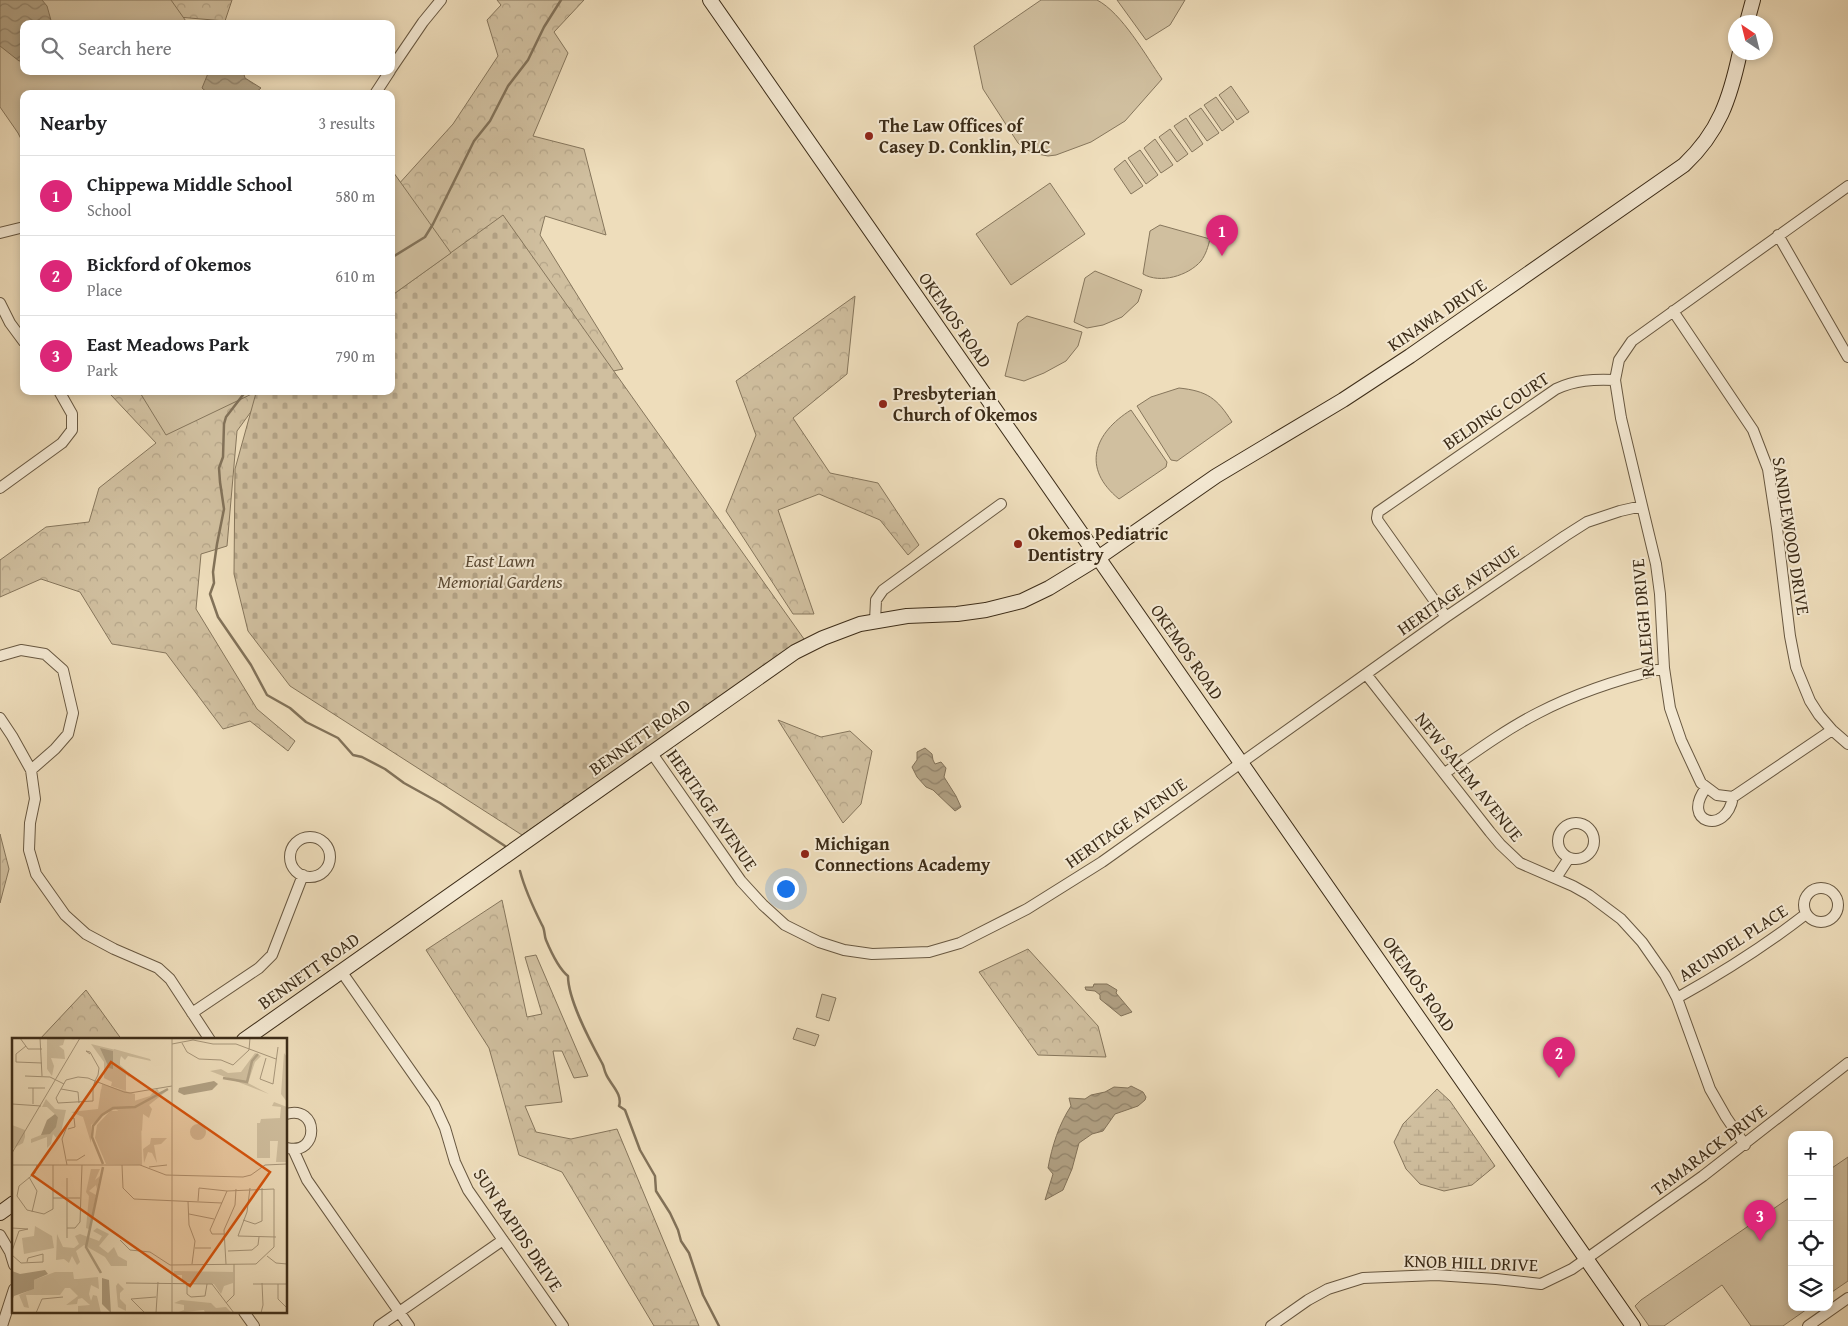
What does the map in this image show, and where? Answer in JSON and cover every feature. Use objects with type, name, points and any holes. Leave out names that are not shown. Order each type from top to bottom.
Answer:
[{"type":"street","points":[[395,64],[440,0]]},
{"type":"street","name":"OKEMOS ROAD","points":[[710,0],[1633,1326]]},
{"type":"street","points":[[1748,15],[1753,0]]},
{"type":"street","name":"KINAWA DRIVE","points":[[1098,558],[1216,476],[1343,400],[1418,351],[1684,165],[1709,138],[1719,121],[1729,98],[1738,60]]},
{"type":"street","points":[[378,90],[388,75]]},
{"type":"street","points":[[1615,380],[1619,360],[1632,341],[1848,186]]},
{"type":"street","points":[[0,233],[20,228]]},
{"type":"street","points":[[1778,236],[1848,357]]},
{"type":"street","points":[[0,304],[20,337]]},
{"type":"street","name":"SANDLEWOOD DRIVE","points":[[1673,311],[1753,430],[1761,447],[1768,469],[1792,652],[1796,668],[1810,701],[1832,730],[1848,744]]},
{"type":"street","name":"BELDING COURT","points":[[1446,617],[1378,521],[1378,512],[1556,389],[1572,382],[1585,380],[1615,380]]},
{"type":"street","name":"RALEIGH DRIVE","points":[[1615,380],[1621,418],[1656,564],[1660,594],[1664,668],[1670,708],[1695,771],[1706,788],[1717,796],[1733,797]]},
{"type":"street","points":[[0,488],[62,443],[72,430],[72,414],[61,395]]},
{"type":"street","points":[[875,621],[876,600],[883,590],[1001,504]]},
{"type":"street","name":"HERITAGE AVENUE","points":[[651,752],[741,881],[763,906],[785,925],[819,942],[844,950],[872,954],[929,952],[960,943],[1027,909],[1102,862],[1446,617],[1565,536],[1588,522],[1642,506]]},
{"type":"street","name":"BENNETT ROAD","points":[[247,1038],[795,652],[834,633],[875,621],[974,612],[1010,604],[1050,588],[1098,558]]},
{"type":"street","points":[[0,656],[21,650],[45,654],[63,670],[73,713],[68,734],[31,770]]},
{"type":"street","points":[[1445,773],[1538,712],[1580,693],[1621,679],[1664,668]]},
{"type":"street","name":"NEW SALEM AVENUE","points":[[1366,674],[1490,832],[1511,855],[1530,868],[1556,878],[1589,895],[1621,919],[1647,948],[1665,975],[1677,998],[1710,1089],[1726,1117],[1745,1144]]},
{"type":"street","points":[[0,718],[31,770],[35,799],[30,823],[29,850],[36,874],[65,916],[86,934],[114,949],[158,968],[170,979],[209,1038]]},
{"type":"street","points":[[1706,788],[1701,794],[1697,806],[1704,820],[1712,822],[1721,819],[1728,812],[1733,797],[1832,730]]},
{"type":"street","points":[[1556,878],[1569,858]]},
{"type":"street","points":[[192,1013],[259,968],[272,955],[302,875]]},
{"type":"street","name":"ARUNDEL PLACE","points":[[1677,998],[1787,929],[1806,914]]},
{"type":"street","name":"SUN RAPIDS DRIVE","points":[[341,971],[434,1104],[445,1128],[455,1162],[465,1183],[563,1326]]},
{"type":"street","name":"TAMARACK DRIVE","points":[[1586,1258],[1745,1144],[1848,1063]]},
{"type":"street","points":[[288,1114],[294,1112],[303,1115],[311,1126],[309,1140],[302,1147],[290,1148],[307,1180],[409,1326]]},
{"type":"street","points":[[0,1213],[12,1204]]},
{"type":"street","points":[[0,1235],[12,1258]]},
{"type":"street","points":[[379,1326],[503,1240]]},
{"type":"street","name":"KNOB HILL DRIVE","points":[[1271,1326],[1308,1300],[1328,1289],[1363,1278],[1436,1275],[1541,1284],[1572,1269],[1586,1258]]},
{"type":"street","points":[[2,1326],[12,1295]]},
{"type":"street","points":[[1811,1325],[1848,1298]]},
{"type":"street","points":[[245,1314],[254,1326]]},
{"type":"green space","points":[[0,0],[171,0],[185,20],[20,20],[20,75],[225,75],[236,90],[20,90],[20,137],[0,107]]},
{"type":"green space","points":[[42,0],[232,0],[225,20],[47,6]]},
{"type":"green space","points":[[497,0],[584,0],[554,32],[568,53],[533,136],[584,149],[606,235],[545,216],[540,235],[623,369],[594,375],[395,296],[397,186],[453,124],[498,56],[487,20],[501,5]]},
{"type":"green space","points":[[1041,0],[1097,0],[1106,6],[1124,25],[1162,79],[1125,121],[1091,142],[1056,155],[1048,156],[1032,153],[1018,143],[983,89],[974,46]]},
{"type":"green space","points":[[1117,0],[1185,0],[1170,25],[1146,40]]},
{"type":"green space","points":[[1231,86],[1249,112],[1237,120],[1219,95]]},
{"type":"green space","points":[[1216,97],[1234,122],[1222,131],[1204,105]]},
{"type":"green space","points":[[1201,108],[1219,133],[1207,141],[1189,116]]},
{"type":"green space","points":[[1186,118],[1203,144],[1192,152],[1174,126]]},
{"type":"green space","points":[[1170,129],[1188,154],[1177,162],[1159,137]]},
{"type":"green space","points":[[1155,139],[1173,165],[1161,173],[1144,148]]},
{"type":"green space","points":[[1140,150],[1158,175],[1146,184],[1128,158]]},
{"type":"green space","points":[[1125,160],[1143,186],[1131,194],[1114,169]]},
{"type":"green space","points":[[395,175],[451,253],[395,293]]},
{"type":"green space","points":[[1050,183],[1085,234],[1011,285],[976,234]]},
{"type":"green space","name":"East Lawn Memorial Gardens","points":[[503,215],[804,639],[522,835],[290,686],[248,631],[234,574],[235,469],[255,395],[395,395],[395,293]]},
{"type":"green space","points":[[1160,225],[1210,239],[1201,261],[1189,271],[1174,277],[1157,278],[1143,274],[1150,231]]},
{"type":"green space","points":[[1095,271],[1142,290],[1138,302],[1122,317],[1103,325],[1087,328],[1074,322],[1085,278]]},
{"type":"green space","points":[[855,296],[847,374],[793,418],[830,473],[878,483],[919,545],[908,555],[880,520],[819,494],[778,510],[814,614],[793,614],[726,511],[756,435],[736,381]]},
{"type":"green space","points":[[1027,316],[1082,332],[1078,346],[1066,361],[1024,381],[1005,376],[1018,323]]},
{"type":"green space","points":[[1179,388],[1197,391],[1210,397],[1216,401],[1232,422],[1177,461],[1171,460],[1137,406],[1151,397]]},
{"type":"green space","points":[[111,395],[263,395],[237,431],[227,546],[201,554],[196,609],[257,709],[295,741],[288,751],[250,721],[223,729],[166,653],[112,644],[80,592],[41,579],[0,597],[0,560],[46,527],[89,522],[99,488],[156,443]]},
{"type":"green space","points":[[141,395],[250,395],[166,435]]},
{"type":"green space","points":[[1131,410],[1167,462],[1166,467],[1119,499],[1107,487],[1100,475],[1096,463],[1097,451],[1108,429]]},
{"type":"green space","points":[[778,720],[821,737],[850,731],[872,751],[861,804],[843,823]]},
{"type":"green space","points":[[0,834],[9,869],[0,903]]},
{"type":"green space","points":[[502,900],[527,1017],[542,1014],[525,957],[536,955],[588,1076],[574,1078],[562,1051],[553,1051],[562,1102],[525,1106],[536,1132],[571,1139],[617,1129],[699,1326],[654,1326],[562,1172],[519,1155],[489,1048],[426,950]]},
{"type":"green space","points":[[1028,949],[1098,1026],[1106,1057],[1038,1055],[979,972]]},
{"type":"green space","points":[[86,990],[121,1038],[41,1038]]},
{"type":"green space","points":[[822,994],[836,998],[829,1021],[816,1017]]},
{"type":"green space","points":[[797,1028],[819,1035],[815,1046],[793,1039]]},
{"type":"green space","points":[[1437,1089],[1450,1101],[1495,1166],[1472,1185],[1444,1191],[1420,1184],[1406,1169],[1394,1142],[1403,1124]]},
{"type":"green space","points":[[1848,1157],[1848,1281],[1833,1291],[1833,1176],[1833,1167]]},
{"type":"green space","points":[[1788,1199],[1788,1311],[1804,1311],[1783,1326],[1751,1326],[1722,1285],[1664,1326],[1649,1326],[1635,1306]]},
{"type":"water","points":[[0,0],[42,0],[47,6],[51,20],[20,20],[20,61],[0,46]]},
{"type":"water","points":[[207,75],[244,75],[245,78],[261,88],[259,90],[204,90],[202,88]]},
{"type":"water","points":[[925,748],[932,754],[935,764],[941,762],[946,768],[944,777],[961,807],[955,811],[933,790],[926,787],[917,777],[912,767],[917,760],[917,752]]},
{"type":"water","points":[[1094,984],[1107,984],[1117,990],[1116,993],[1132,1012],[1121,1016],[1100,999],[1100,995],[1095,991],[1086,990],[1085,987],[1093,987]]},
{"type":"water","points":[[1131,1086],[1143,1092],[1146,1097],[1145,1100],[1138,1106],[1115,1114],[1103,1131],[1092,1134],[1079,1143],[1072,1169],[1063,1190],[1045,1200],[1053,1174],[1048,1168],[1054,1143],[1071,1106],[1069,1098],[1085,1099],[1114,1087],[1128,1088]]},
{"type":"waterway","points":[[395,256],[425,237],[474,141],[490,121],[508,86],[528,60],[544,27],[561,0]]},
{"type":"waterway","points":[[243,395],[226,417],[223,457],[219,468],[224,509],[213,572],[214,583],[210,594],[218,617],[251,665],[267,695],[290,708],[306,722],[338,738],[353,755],[362,757],[385,769],[404,783],[440,803],[505,846]]},
{"type":"waterway","points":[[520,871],[524,885],[543,927],[550,950],[564,973],[568,976],[569,986],[580,1020],[603,1064],[605,1073],[618,1093],[619,1106],[625,1110],[640,1150],[655,1176],[656,1191],[670,1213],[681,1241],[689,1253],[703,1295],[719,1326]]},
{"type":"place","name":"The Law Offices of Casey D. Conklin, PLC","points":[[869,136]]},
{"type":"place","name":"Chippewa Middle School","points":[[1222,256]]},
{"type":"place","name":"Presbyterian Church of Okemos","points":[[883,404]]},
{"type":"place","name":"Okemos Pediatric Dentistry","points":[[1018,544]]},
{"type":"place","name":"Michigan Connections Academy","points":[[805,854]]},
{"type":"place","name":"Bickford of Okemos","points":[[1559,1078]]},
{"type":"place","name":"East Meadows Park","points":[[1760,1241]]}]
